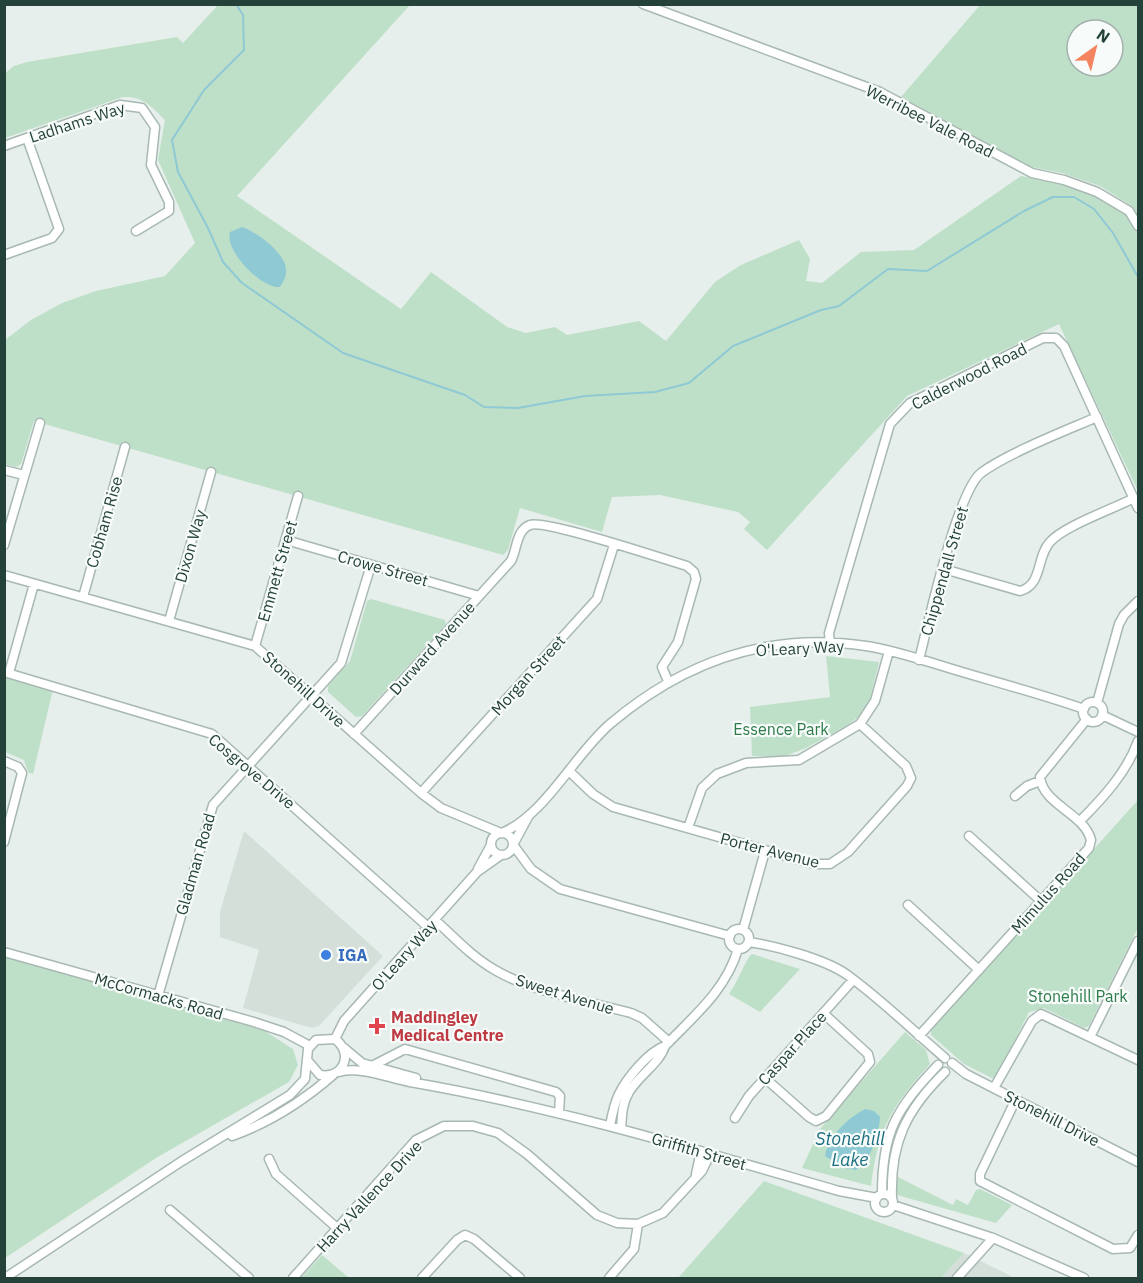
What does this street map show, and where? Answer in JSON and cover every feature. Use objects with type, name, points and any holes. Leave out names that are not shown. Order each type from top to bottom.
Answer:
[{"type":"street","name":"Werribee Vale Road","points":[[643,4],[880,92],[1032,173],[1064,180],[1097,192],[1129,211],[1138,226]]},
{"type":"street","name":"Ladhams Way","points":[[4,146],[120,105],[142,108],[155,127],[151,165],[169,202],[169,212],[136,231]]},
{"type":"street","points":[[4,255],[52,238],[59,229],[27,138]]},
{"type":"street","name":"Calderwood Road","points":[[830,644],[829,633],[890,424],[910,403],[1043,338],[1051,337],[1064,346],[1138,508]]},
{"type":"street","name":"Chippendall Street","points":[[919,660],[970,484],[980,474],[1097,417]]},
{"type":"street","points":[[4,545],[40,423]]},
{"type":"street","name":"Cobham Rise","points":[[83,597],[125,447]]},
{"type":"street","points":[[4,470],[24,475]]},
{"type":"street","name":"Dixon Way","points":[[169,621],[211,472]]},
{"type":"street","name":"Emmett Street","points":[[255,646],[298,496]]},
{"type":"street","points":[[944,569],[1020,591],[1027,589],[1035,582],[1044,549],[1056,535],[1134,498]]},
{"type":"street","name":"Durward Avenue","points":[[354,734],[511,561],[519,537],[530,524],[543,524],[614,544]]},
{"type":"street","name":"Crowe Street","points":[[286,540],[479,596]]},
{"type":"street","points":[[614,544],[687,566],[694,572],[696,579],[678,642],[662,667],[668,681]]},
{"type":"street","name":"Morgan Street","points":[[421,793],[597,599],[614,544]]},
{"type":"street","name":"Gladman Road","points":[[158,996],[213,805],[312,696],[344,657],[371,565]]},
{"type":"street","name":"Stonehill Drive","points":[[4,575],[255,646],[421,793],[441,808],[501,833]]},
{"type":"street","points":[[7,673],[34,584]]},
{"type":"street","points":[[1097,703],[1119,624],[1124,615],[1138,601]]},
{"type":"street","name":"O'Leary Way","points":[[531,812],[608,726],[668,681],[720,657],[763,646],[830,644],[865,646],[889,651],[1084,709]]},
{"type":"street","points":[[688,828],[702,788],[717,774],[746,764],[799,760],[860,724],[875,701],[889,651]]},
{"type":"street","name":"Cosgrove Drive","points":[[7,673],[204,730],[249,765],[428,927]]},
{"type":"street","points":[[1087,719],[1084,709],[1088,704],[1097,703]]},
{"type":"street","points":[[1087,719],[1096,721],[1102,715],[1102,709],[1097,703]]},
{"type":"street","points":[[1102,715],[1138,732]]},
{"type":"street","points":[[1087,719],[1043,770],[1040,781],[1045,791],[1080,822],[1116,782],[1132,758],[1138,741]]},
{"type":"street","name":"Porter Avenue","points":[[569,771],[593,794],[613,807],[814,864],[830,864],[848,852],[907,786],[911,773],[860,724]]},
{"type":"street","points":[[4,761],[18,767],[22,773],[4,842]]},
{"type":"street","points":[[1015,796],[1028,786],[1040,781]]},
{"type":"street","points":[[477,872],[496,835],[531,812]]},
{"type":"street","points":[[477,872],[510,852],[531,812]]},
{"type":"street","points":[[475,821],[491,843],[493,850],[531,869],[560,889],[730,936]]},
{"type":"street","name":"Mimulus Road","points":[[920,1036],[1091,844],[1088,831],[1080,822]]},
{"type":"street","points":[[501,833],[509,835],[531,869]]},
{"type":"street","points":[[969,836],[1041,901]]},
{"type":"street","points":[[742,930],[765,851]]},
{"type":"street","name":"O'Leary Way","points":[[335,1039],[344,1021],[477,872]]},
{"type":"street","points":[[908,905],[979,970]]},
{"type":"street","name":"Sweet Avenue","points":[[435,920],[480,961],[496,971],[516,981],[631,1013],[642,1018],[667,1044]]},
{"type":"street","points":[[735,930],[742,930],[748,935],[749,942],[746,947],[738,949],[730,943],[730,936],[735,930]]},
{"type":"street","points":[[1090,1035],[1135,958],[1138,941]]},
{"type":"street","name":"Stonehill Drive","points":[[749,942],[823,963],[853,980],[920,1036],[945,1065],[1138,1162]]},
{"type":"street","points":[[621,1129],[624,1102],[628,1093],[662,1054],[667,1044],[721,987],[731,972],[738,949]]},
{"type":"street","name":"McCormacks Road","points":[[4,952],[284,1032],[310,1046]]},
{"type":"street","name":"Caspar Place","points":[[735,1118],[749,1096],[853,980]]},
{"type":"street","points":[[765,1078],[809,1117],[816,1121],[826,1116],[870,1062],[870,1058],[823,1013]]},
{"type":"street","points":[[994,1088],[1032,1021],[1041,1014],[1090,1035],[1138,1060]]},
{"type":"street","points":[[5,1278],[182,1161],[290,1095],[305,1079],[310,1046],[322,1038],[335,1039],[344,1048],[345,1061],[336,1073],[309,1096],[258,1126],[215,1142]]},
{"type":"street","points":[[610,1126],[615,1104],[626,1083],[656,1049],[667,1044]]},
{"type":"street","name":"Griffith Street","points":[[344,1048],[351,1057],[372,1066],[440,1086]]},
{"type":"street","points":[[372,1066],[405,1048],[556,1092],[560,1096],[559,1113]]},
{"type":"street","points":[[308,1061],[320,1075],[336,1073]]},
{"type":"street","points":[[892,1204],[882,1212],[878,1199],[888,1136],[903,1105],[945,1065]]},
{"type":"street","points":[[892,1204],[893,1155],[899,1135],[945,1065]]},
{"type":"street","name":"Griffith Street","points":[[336,1073],[355,1070],[440,1086],[559,1113],[839,1191],[878,1199]]},
{"type":"street","points":[[1016,1099],[980,1174],[980,1181],[1113,1249],[1130,1248],[1138,1234]]},
{"type":"street","name":"Harry Vallence Drive","points":[[293,1278],[417,1140],[444,1126],[473,1125],[498,1133],[527,1154],[597,1215],[617,1223],[638,1224]]},
{"type":"street","points":[[692,1181],[699,1168],[700,1151]]},
{"type":"street","points":[[609,1278],[634,1249],[638,1224],[663,1213],[702,1171],[710,1154]]},
{"type":"street","points":[[269,1159],[276,1174],[338,1228]]},
{"type":"street","points":[[878,1199],[993,1238],[1084,1278]]},
{"type":"street","points":[[170,1210],[249,1278]]},
{"type":"street","points":[[422,1278],[456,1240],[465,1236],[474,1239],[519,1278]]},
{"type":"street","points":[[957,1278],[993,1238]]},
{"type":"shaded area","points":[[244,831],[383,956],[319,1026],[312,1028],[243,1008],[259,950],[220,937],[220,912]]},
{"type":"shaded area","points":[[964,1253],[1015,1278],[941,1278]]},
{"type":"green space","points":[[981,4],[1138,5],[1138,216],[1132,206],[1100,186],[1062,173],[1031,167],[901,97]]},
{"type":"green space","points":[[218,5],[410,5],[237,196],[401,309],[431,272],[507,327],[526,333],[555,327],[567,335],[639,321],[666,341],[715,282],[741,265],[799,240],[810,259],[806,281],[822,283],[861,252],[914,250],[1021,176],[1076,188],[1104,198],[1126,213],[1138,233],[1138,491],[1059,324],[907,396],[767,550],[744,529],[750,522],[738,512],[660,495],[612,497],[602,532],[520,508],[508,550],[503,555],[34,421],[21,464],[16,467],[5,464],[5,340],[31,320],[62,303],[96,291],[165,276],[195,243],[158,160],[165,120],[151,107],[142,100],[123,97],[5,138],[4,74],[14,66],[27,62],[177,37],[183,43]]},
{"type":"green space","points":[[371,599],[445,620],[446,624],[362,716],[356,717],[328,692],[328,686],[350,661],[367,601]]},
{"type":"green space","name":"Essence Park","points":[[826,656],[879,662],[869,703],[860,716],[806,748],[785,756],[752,756],[750,707],[830,697]]},
{"type":"green space","points":[[4,675],[53,689],[33,774],[28,772],[24,760],[5,752]]},
{"type":"green space","name":"Stonehill Park","points":[[1138,800],[1138,928],[1089,1026],[1084,1028],[1044,1008],[1029,1012],[996,1077],[992,1078],[964,1064],[931,1035],[931,1030]]},
{"type":"green space","points":[[752,954],[800,969],[760,1012],[729,994]]},
{"type":"green space","points":[[5,956],[263,1030],[293,1049],[298,1065],[289,1082],[156,1158],[5,1258]]},
{"type":"green space","points":[[905,1032],[926,1050],[930,1064],[896,1106],[889,1119],[878,1148],[871,1186],[802,1168],[820,1129]]},
{"type":"green space","points":[[896,1176],[953,1205],[956,1199],[968,1205],[976,1190],[980,1189],[1012,1205],[996,1223],[897,1195]]},
{"type":"green space","points":[[764,1181],[964,1253],[941,1278],[678,1278]]},
{"type":"green space","points":[[322,1255],[349,1278],[301,1278]]},
{"type":"water","points":[[242,227],[262,238],[281,256],[286,272],[280,287],[264,282],[238,258],[230,240],[230,232]]},
{"type":"water","name":"Stonehill Lake","points":[[865,1109],[874,1111],[880,1117],[876,1139],[866,1160],[856,1170],[844,1168],[825,1156],[827,1148],[840,1128]]},
{"type":"waterway","points":[[236,4],[243,15],[244,50],[204,90],[172,140],[178,172],[223,262],[242,283],[343,353],[465,395],[484,407],[518,408],[585,396],[655,392],[689,383],[733,346],[821,310],[839,306],[888,269],[927,271],[1024,211],[1053,197],[1074,197],[1094,209],[1113,233],[1138,277]]},
{"type":"place","name":"IGA","points":[[326,955]]},
{"type":"place","name":"Maddingley Medical Centre","points":[[377,1026]]}]
